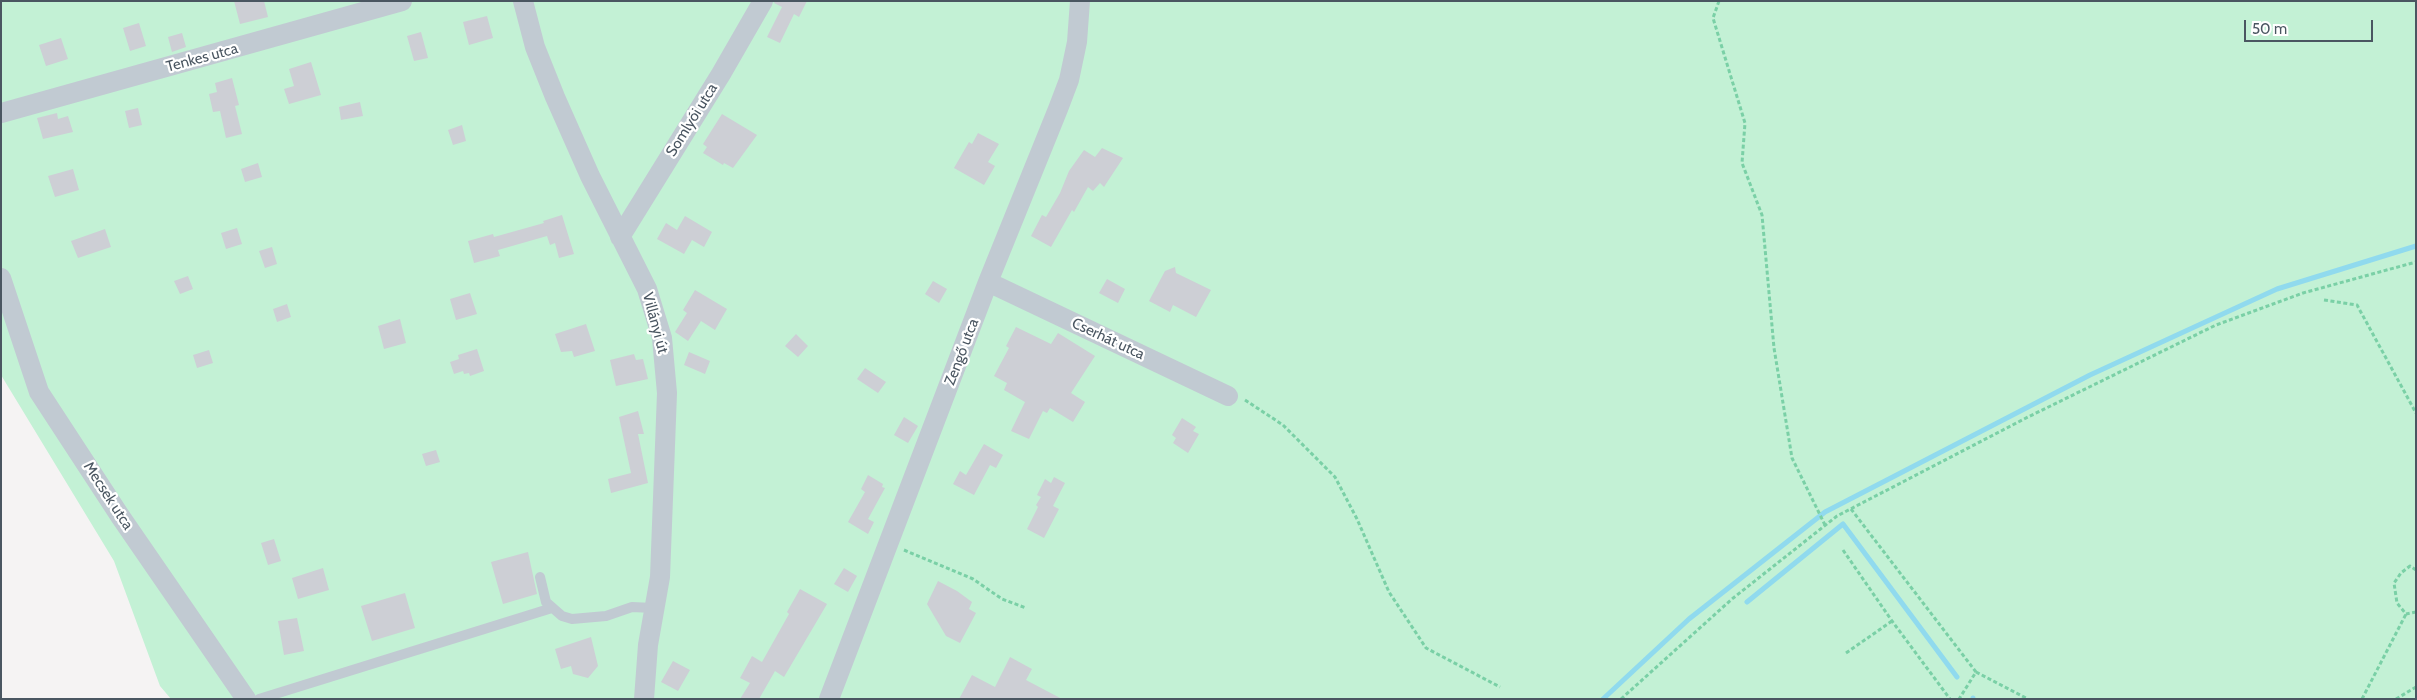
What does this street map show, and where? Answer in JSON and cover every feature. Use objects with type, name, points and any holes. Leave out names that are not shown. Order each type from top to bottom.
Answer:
[{"type":"street","name":"Tenkes utca","points":[[1,112],[402,1]]},
{"type":"street","name":"Villányi út","points":[[523,1],[535,47],[590,176],[647,289],[658,323],[664,356],[666,393],[660,577],[653,608],[644,699]]},
{"type":"street","name":"Somlyói utca","points":[[620,237],[721,74],[763,1]]},
{"type":"street","name":"Zengő utca","points":[[829,699],[988,282],[1069,80],[1078,42],[1080,1]]},
{"type":"street","name":"Mecsek utca","points":[[1,278],[40,392],[120,516],[246,699]]},
{"type":"street","name":"Cserhát utca","points":[[988,282],[1228,396]]},
{"type":"lane","points":[[540,577],[546,602],[562,616],[586,619],[606,616],[632,607],[653,608]]},
{"type":"lane","points":[[259,699],[552,608]]},
{"type":"path","points":[[1719,1],[1712,18],[1745,123],[1742,163],[1762,215],[1774,348],[1792,458],[1825,525]]},
{"type":"path","points":[[1621,699],[1732,599],[1825,525],[1850,509],[2028,417],[2216,325],[2303,293],[2416,262]]},
{"type":"path","points":[[2324,300],[2357,305],[2416,413]]},
{"type":"path","points":[[1228,396],[1244,400],[1283,425],[1335,477],[1357,519],[1389,592],[1426,648],[1500,687]]},
{"type":"path","points":[[2412,405],[2416,400]]},
{"type":"path","points":[[1850,509],[1976,672],[2028,699]]},
{"type":"path","points":[[889,544],[973,579],[1002,599],[1026,608]]},
{"type":"path","points":[[1842,550],[1950,699]]},
{"type":"path","points":[[2406,614],[2397,603],[2394,583],[2400,573],[2410,566],[2416,570]]},
{"type":"path","points":[[2406,614],[2416,612]]},
{"type":"path","points":[[2362,699],[2406,614]]},
{"type":"path","points":[[1846,653],[1892,621]]},
{"type":"path","points":[[1959,699],[1976,672]]},
{"type":"path","points":[[2396,699],[2416,686]]},
{"type":"green space","points":[[1,1],[2416,1],[2416,699],[171,699],[160,686],[114,561],[1,375]]},
{"type":"building","points":[[234,1],[264,1],[268,17],[240,24]]},
{"type":"building","points":[[775,1],[807,1],[799,17],[794,14],[780,43],[767,37],[782,7],[774,3]]},
{"type":"building","points":[[487,16],[493,38],[469,45],[463,22]]},
{"type":"building","points":[[139,23],[146,46],[130,51],[123,28]]},
{"type":"building","points":[[421,32],[428,58],[414,61],[407,36]]},
{"type":"building","points":[[182,33],[186,47],[172,52],[168,37]]},
{"type":"building","points":[[61,38],[68,59],[46,66],[39,45]]},
{"type":"building","points":[[311,62],[321,95],[289,104],[284,89],[294,86],[289,69]]},
{"type":"building","points":[[232,78],[239,105],[235,106],[242,134],[226,138],[220,111],[213,112],[209,94],[217,92],[215,83]]},
{"type":"building","points":[[360,102],[363,116],[341,120],[339,107]]},
{"type":"building","points":[[138,108],[142,125],[129,128],[125,111]]},
{"type":"building","points":[[57,113],[58,119],[68,116],[73,132],[43,139],[37,118]]},
{"type":"building","points":[[722,114],[757,135],[733,168],[724,163],[723,165],[703,153],[707,147],[703,144]]},
{"type":"building","points":[[462,125],[466,141],[453,145],[448,130]]},
{"type":"building","points":[[978,133],[999,144],[988,162],[995,166],[984,185],[954,168],[969,142],[972,144]]},
{"type":"building","points":[[1102,148],[1123,158],[1104,187],[1100,183],[1093,191],[1088,187],[1074,212],[1072,210],[1051,247],[1031,236],[1042,215],[1046,217],[1060,193],[1069,171],[1084,150],[1095,157]]},
{"type":"building","points":[[258,163],[262,177],[245,182],[241,169]]},
{"type":"building","points":[[73,169],[79,190],[55,197],[48,176]]},
{"type":"building","points":[[562,215],[574,254],[559,258],[555,243],[550,245],[547,236],[498,250],[500,256],[474,263],[468,241],[493,234],[494,237],[544,223],[543,221]]},
{"type":"building","points":[[685,216],[712,232],[704,247],[692,240],[684,254],[657,239],[666,223],[677,230]]},
{"type":"building","points":[[237,228],[242,244],[226,249],[221,233]]},
{"type":"building","points":[[105,229],[111,247],[78,258],[71,241]]},
{"type":"building","points":[[272,247],[277,264],[265,268],[259,251]]},
{"type":"building","points":[[1175,267],[1176,273],[1211,290],[1196,317],[1173,305],[1170,312],[1149,301],[1165,271]]},
{"type":"building","points":[[188,276],[193,289],[180,294],[174,281]]},
{"type":"building","points":[[1107,279],[1125,289],[1118,303],[1099,293]]},
{"type":"building","points":[[933,281],[947,289],[939,303],[925,294]]},
{"type":"building","points":[[695,290],[727,309],[715,330],[701,321],[688,341],[675,332],[687,313],[683,310]]},
{"type":"building","points":[[470,293],[477,314],[456,320],[450,299]]},
{"type":"building","points":[[287,304],[291,317],[277,322],[273,309]]},
{"type":"building","points":[[400,319],[406,343],[384,349],[378,326]]},
{"type":"building","points":[[586,324],[595,351],[574,357],[572,351],[561,352],[555,334]]},
{"type":"building","points":[[1016,327],[1051,344],[1058,333],[1095,356],[1071,393],[1085,402],[1073,422],[1050,408],[1047,413],[1043,411],[1029,439],[1011,431],[1025,402],[1004,390],[1007,383],[994,376],[1009,348],[1006,346]]},
{"type":"building","points":[[796,334],[808,346],[798,357],[785,346]]},
{"type":"building","points":[[477,349],[484,371],[470,376],[469,373],[464,374],[463,371],[454,374],[450,362],[459,359],[458,355]]},
{"type":"building","points":[[209,350],[213,363],[197,368],[193,355]]},
{"type":"building","points":[[689,352],[710,361],[705,374],[684,365]]},
{"type":"building","points":[[634,354],[636,360],[643,359],[648,379],[616,386],[610,360]]},
{"type":"building","points":[[865,368],[886,382],[878,393],[857,379]]},
{"type":"building","points":[[638,411],[644,434],[638,434],[648,483],[611,493],[608,479],[631,473],[619,417]]},
{"type":"building","points":[[904,417],[918,426],[908,443],[894,435]]},
{"type":"building","points":[[1182,418],[1196,427],[1193,431],[1199,434],[1188,453],[1173,443],[1176,438],[1172,435]]},
{"type":"building","points":[[984,444],[1003,455],[996,468],[990,465],[974,495],[953,484],[960,471],[966,475]]},
{"type":"building","points":[[436,450],[440,462],[426,466],[422,454]]},
{"type":"building","points":[[868,475],[883,484],[882,487],[885,488],[868,519],[874,522],[868,534],[848,522],[865,492],[861,489]]},
{"type":"building","points":[[1054,477],[1065,483],[1053,506],[1059,509],[1044,538],[1027,529],[1038,507],[1036,505],[1041,497],[1037,495],[1045,479],[1051,483]]},
{"type":"building","points":[[274,539],[281,561],[268,565],[261,543]]},
{"type":"building","points":[[528,552],[537,594],[503,604],[491,562]]},
{"type":"building","points":[[323,568],[329,590],[298,599],[292,578]]},
{"type":"building","points":[[844,568],[857,576],[848,592],[834,584]]},
{"type":"building","points":[[938,581],[972,602],[969,609],[976,613],[960,643],[946,636],[927,604]]},
{"type":"building","points":[[800,589],[827,604],[784,677],[775,671],[759,699],[740,699],[750,683],[740,678],[752,656],[762,662],[789,614],[787,612]]},
{"type":"building","points":[[405,593],[415,628],[372,641],[361,606]]},
{"type":"building","points":[[297,618],[304,651],[284,655],[278,621]]},
{"type":"building","points":[[591,637],[598,666],[588,678],[573,674],[571,666],[561,669],[555,649]]},
{"type":"building","points":[[1010,657],[1032,669],[1026,680],[1062,699],[959,699],[972,675],[995,687]]},
{"type":"building","points":[[673,661],[690,670],[678,691],[661,682]]},
{"type":"waterway","points":[[1603,699],[1689,619],[1825,512],[2090,375],[2277,289],[2416,246]]},
{"type":"waterway","points":[[1747,602],[1843,524],[1957,677]]}]
